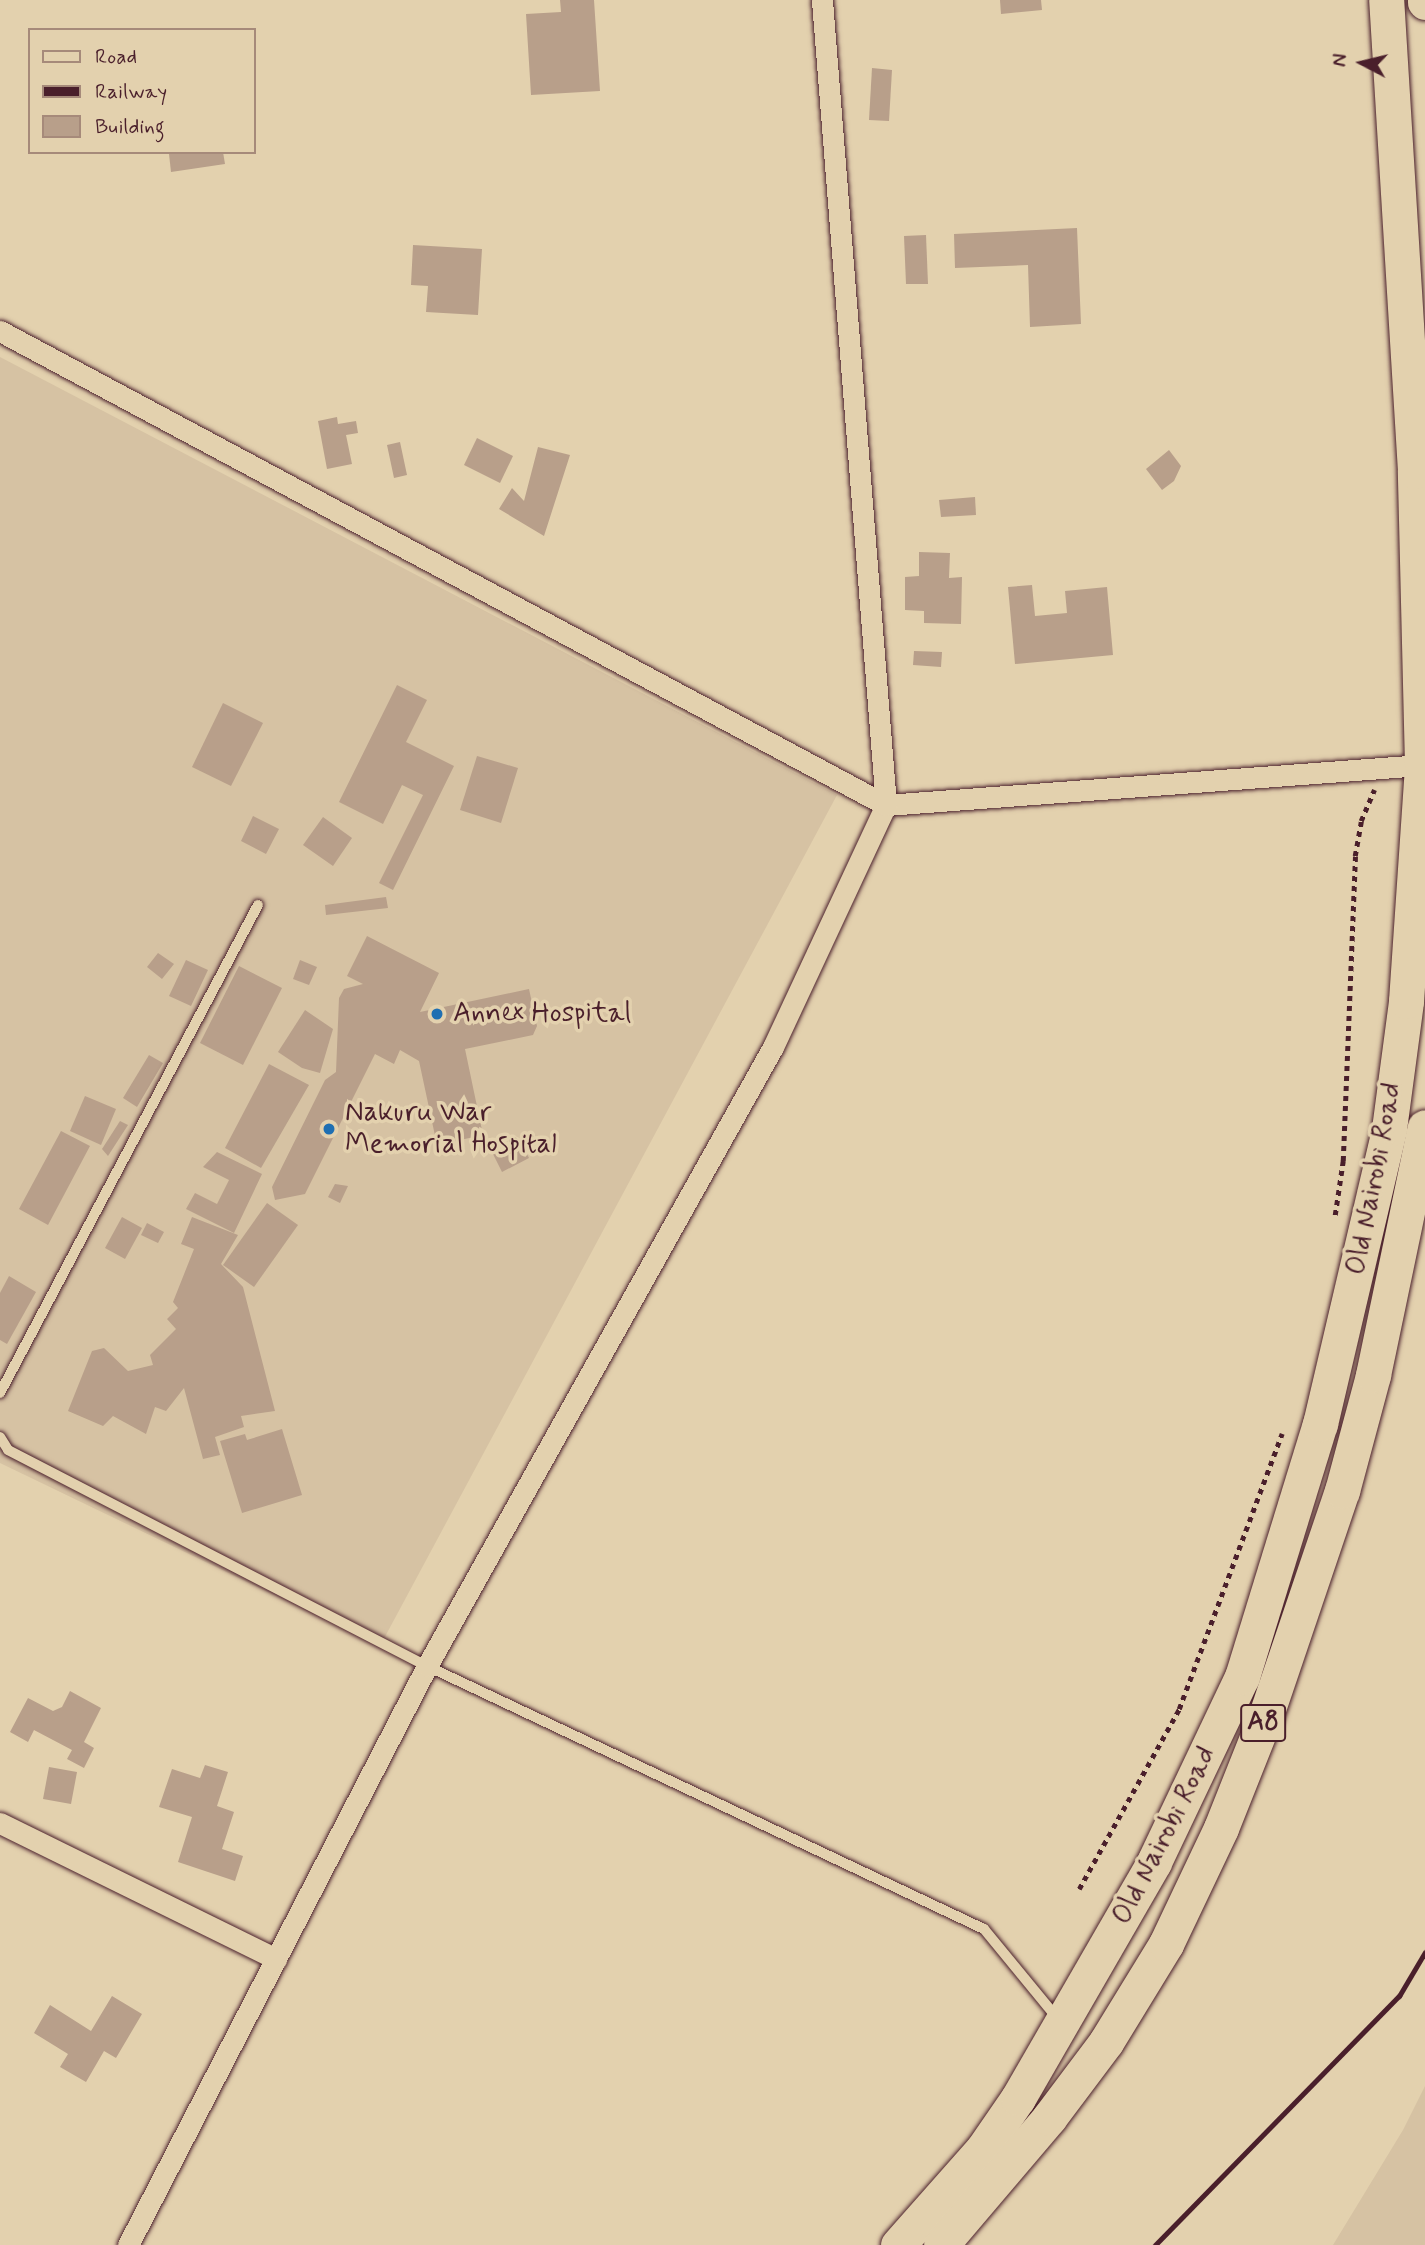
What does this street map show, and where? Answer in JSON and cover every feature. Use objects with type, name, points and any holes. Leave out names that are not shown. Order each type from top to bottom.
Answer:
[{"type":"highway","name":"Old Nairobi Road","points":[[898,2245],[983,2149],[1063,2025],[1184,1808],[1242,1677],[1305,1476],[1389,1129],[1406,1001],[1422,765],[1415,471],[1386,0]]},
{"type":"highway","name":"Old Nairobi Road","points":[[941,2245],[1049,2118],[1106,2042],[1166,1944],[1221,1828],[1266,1715],[1342,1491],[1373,1375],[1425,1128]]},
{"type":"street","points":[[128,2245],[427,1666],[773,1047],[886,805],[822,0]]},
{"type":"street","points":[[0,331],[886,805],[1422,765]]},
{"type":"street","points":[[0,1823],[276,1959]]},
{"type":"lane","points":[[0,1393],[258,905]]},
{"type":"lane","points":[[0,1437],[8,1450],[427,1666],[984,1929],[1063,2025]]},
{"type":"path","points":[[1333,1227],[1343,1161],[1355,856],[1361,821],[1377,786]]},
{"type":"path","points":[[1079,1889],[1179,1709],[1255,1516],[1283,1430]]},
{"type":"shaded area","name":"Nakuru War Memorial Hospital","points":[[0,357],[837,795],[380,1646],[0,1463]]},
{"type":"shaded area","points":[[1425,2086],[1425,2245],[1333,2245],[1403,2130]]},
{"type":"building","points":[[560,0],[594,0],[600,91],[531,95],[526,14],[561,12]]},
{"type":"building","points":[[1000,0],[1041,0],[1042,10],[1001,14]]},
{"type":"building","points":[[872,68],[892,70],[889,121],[869,120]]},
{"type":"building","points":[[169,154],[223,154],[225,164],[171,172]]},
{"type":"building","points":[[1077,228],[1081,324],[1030,327],[1028,265],[955,268],[954,234]]},
{"type":"building","points":[[926,235],[928,284],[906,284],[904,236]]},
{"type":"building","points":[[413,245],[482,249],[478,315],[426,312],[428,286],[411,285]]},
{"type":"building","points":[[337,417],[338,424],[356,421],[358,433],[346,435],[352,464],[327,469],[318,421]]},
{"type":"building","points":[[477,438],[513,456],[500,483],[464,465]]},
{"type":"building","points":[[400,442],[407,475],[394,478],[387,445]]},
{"type":"building","points":[[538,447],[570,455],[544,536],[499,509],[512,488],[524,501]]},
{"type":"building","points":[[1169,450],[1181,466],[1174,481],[1162,490],[1146,469]]},
{"type":"building","points":[[975,497],[976,515],[941,517],[939,500]]},
{"type":"building","points":[[919,552],[950,553],[949,578],[962,577],[961,624],[924,623],[924,611],[905,610],[905,577],[919,576]]},
{"type":"building","points":[[1032,585],[1035,616],[1067,613],[1065,591],[1107,587],[1113,655],[1015,664],[1008,587]]},
{"type":"building","points":[[914,651],[942,652],[941,667],[913,665]]},
{"type":"building","points":[[397,685],[427,700],[406,742],[454,766],[393,890],[379,883],[423,795],[402,785],[383,824],[339,802]]},
{"type":"building","points":[[223,703],[263,723],[231,786],[192,767]]},
{"type":"building","points":[[477,756],[518,768],[501,823],[460,810]]},
{"type":"building","points":[[253,816],[279,829],[266,854],[241,841]]},
{"type":"building","points":[[323,817],[352,838],[333,866],[303,845]]},
{"type":"building","points":[[386,897],[388,908],[326,915],[325,905]]},
{"type":"building","points":[[367,936],[439,973],[420,1012],[529,989],[537,1026],[533,1035],[465,1049],[483,1135],[437,1145],[419,1061],[400,1050],[394,1064],[375,1054],[305,1194],[275,1200],[272,1187],[325,1080],[336,1072],[339,998],[344,989],[363,984],[347,976]]},
{"type":"building","points":[[158,953],[174,964],[162,979],[147,967]]},
{"type":"building","points":[[186,960],[208,970],[191,1006],[169,996]]},
{"type":"building","points":[[300,960],[317,967],[309,985],[293,979]]},
{"type":"building","points":[[239,966],[282,988],[243,1065],[200,1043]]},
{"type":"building","points":[[305,1010],[333,1029],[320,1073],[302,1068],[278,1052]]},
{"type":"building","points":[[149,1055],[163,1063],[137,1107],[123,1098]]},
{"type":"building","points":[[269,1064],[309,1085],[261,1168],[225,1148]]},
{"type":"building","points":[[85,1096],[116,1109],[101,1145],[70,1131]]},
{"type":"building","points":[[120,1121],[128,1125],[108,1156],[102,1149]]},
{"type":"building","points":[[61,1131],[90,1146],[48,1225],[19,1209]]},
{"type":"building","points":[[520,1141],[529,1158],[502,1172],[493,1154]]},
{"type":"building","points":[[217,1152],[262,1174],[234,1233],[186,1209],[195,1193],[217,1204],[229,1180],[203,1167]]},
{"type":"building","points":[[335,1184],[348,1186],[340,1203],[328,1197]]},
{"type":"building","points":[[267,1203],[298,1225],[254,1287],[223,1265]]},
{"type":"building","points":[[122,1217],[142,1228],[125,1259],[105,1248]]},
{"type":"building","points":[[192,1217],[238,1235],[221,1264],[243,1287],[275,1411],[241,1416],[244,1427],[215,1437],[220,1455],[203,1459],[184,1388],[166,1411],[155,1407],[146,1434],[113,1416],[103,1426],[68,1411],[92,1351],[104,1348],[128,1371],[153,1365],[150,1355],[176,1329],[167,1319],[178,1308],[173,1302],[194,1249],[181,1244]]},
{"type":"building","points":[[147,1223],[164,1232],[158,1243],[141,1235]]},
{"type":"building","points":[[9,1276],[36,1292],[7,1344],[0,1340],[0,1293]]},
{"type":"building","points":[[282,1429],[302,1495],[242,1513],[220,1441],[245,1434],[247,1440]]},
{"type":"building","points":[[70,1691],[101,1708],[84,1742],[94,1748],[84,1768],[67,1759],[72,1750],[34,1730],[28,1742],[10,1732],[28,1698],[53,1711],[62,1707]]},
{"type":"building","points":[[205,1765],[228,1772],[217,1806],[234,1812],[222,1849],[243,1856],[235,1881],[178,1862],[192,1817],[159,1807],[172,1769],[200,1778]]},
{"type":"building","points":[[49,1767],[77,1772],[71,1804],[43,1799]]},
{"type":"building","points":[[112,1996],[142,2014],[116,2058],[104,2051],[86,2082],[60,2067],[68,2054],[34,2033],[50,2005],[91,2031]]},
{"type":"railway","points":[[1155,2245],[1399,1996],[1425,1952]]},
{"type":"place","name":"Annex Hospital","points":[[437,1014]]},
{"type":"place","name":"Nakuru War Memorial Hospital","points":[[329,1129]]}]
